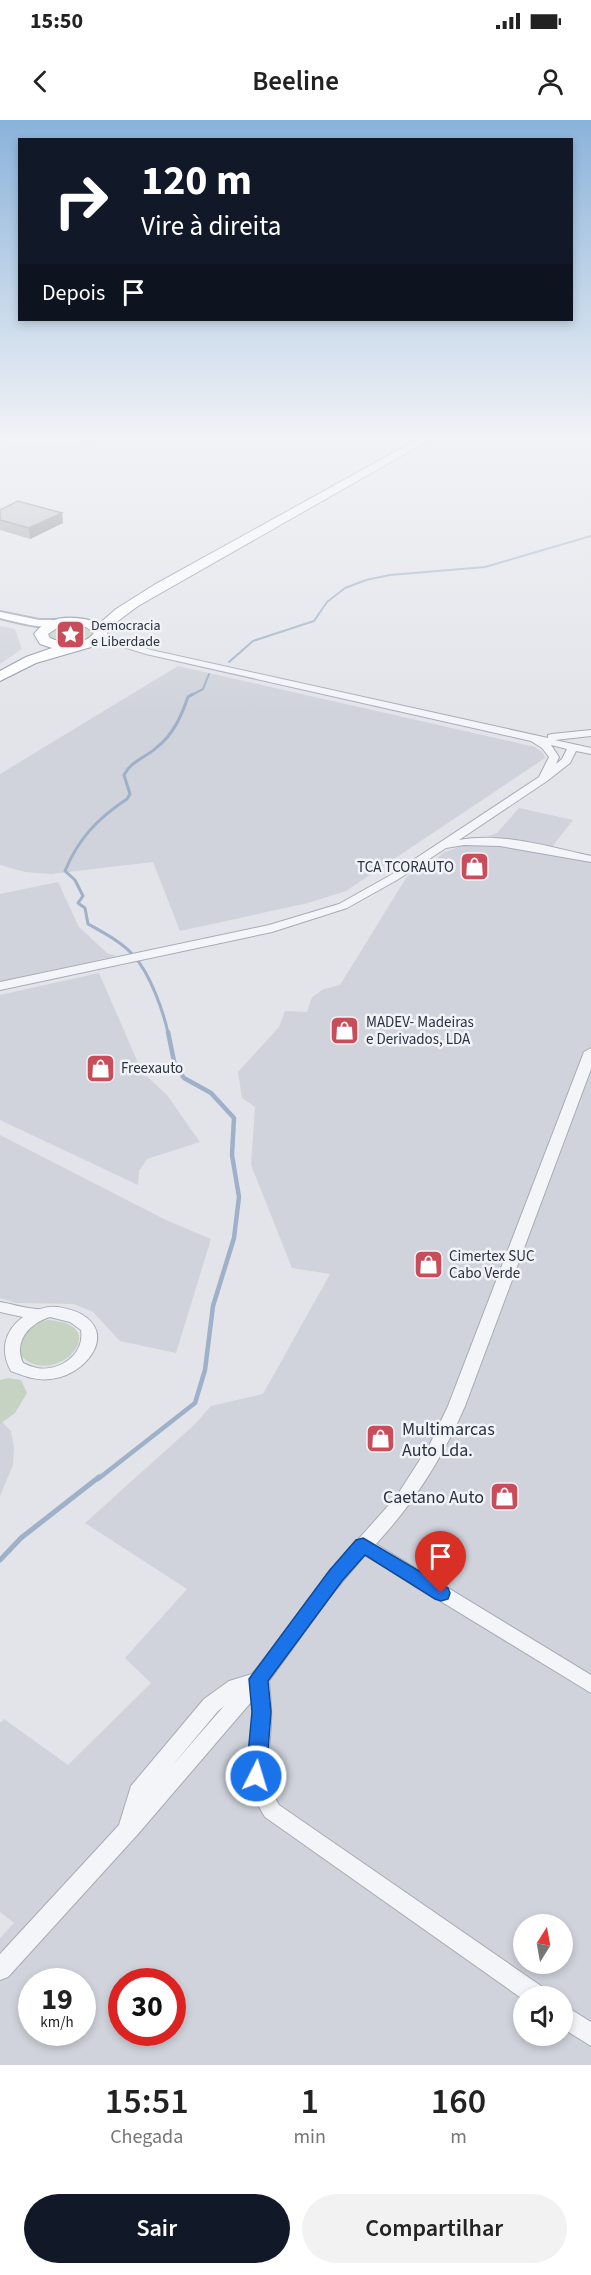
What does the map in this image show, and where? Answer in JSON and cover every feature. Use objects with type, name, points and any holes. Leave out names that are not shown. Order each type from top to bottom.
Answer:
[{"type":"highway","points":[[0,670],[32,652],[48,627],[92,615],[251,530]]},
{"type":"highway","points":[[0,677],[31,660],[94,641],[111,619],[158,589],[264,530]]},
{"type":"highway","points":[[66,622],[88,623],[100,629],[102,633]]},
{"type":"highway","points":[[41,636],[51,644],[74,646]]},
{"type":"main road","points":[[0,615],[39,623],[66,622]]},
{"type":"main road","points":[[0,621],[41,636]]},
{"type":"street","points":[[102,633],[107,639],[149,652],[591,751]]},
{"type":"street","points":[[74,646],[149,652]]},
{"type":"street","points":[[526,736],[591,734]]},
{"type":"street","points":[[526,736],[546,746],[554,757],[552,766],[543,779]]},
{"type":"street","points":[[0,986],[319,915],[343,906],[377,888],[543,779],[566,761],[573,747],[591,742]]},
{"type":"street","points":[[466,830],[518,846]]},
{"type":"street","points":[[437,849],[469,842],[518,846],[591,859]]},
{"type":"street","points":[[0,1970],[126,1834],[259,1679],[335,1576],[388,1518],[431,1459],[447,1431],[521,1231],[586,1087],[591,1052]]},
{"type":"street","points":[[0,1307],[36,1314],[63,1313],[84,1323],[92,1341],[83,1359],[60,1372],[32,1372],[11,1362],[6,1354],[2,1336],[15,1325],[36,1314]]},
{"type":"street","points":[[363,1545],[591,1684]]},
{"type":"street","points":[[259,1679],[262,1712],[256,1776],[264,1801],[272,1811],[522,1986]]},
{"type":"street","points":[[573,2023],[591,2035]]},
{"type":"shaded area","points":[[0,626],[15,629],[22,649],[0,664]]},
{"type":"shaded area","points":[[178,666],[535,747],[543,753],[545,758],[346,891],[308,903],[180,931],[153,862],[51,874],[25,872],[0,865],[0,774]]},
{"type":"shaded area","points":[[519,808],[573,820],[552,847],[591,855],[591,2065],[0,2065],[0,1938],[14,1923],[0,1912],[0,1723],[4,1719],[68,1765],[151,1683],[125,1658],[187,1589],[85,1523],[195,1424],[211,1406],[263,1394],[330,1274],[292,1268],[251,1165],[255,1107],[242,1098],[238,1072],[279,1027],[285,1011],[307,1012],[312,997],[324,989],[340,985],[406,878],[427,861],[433,862],[443,853],[497,833]]},
{"type":"shaded area","points":[[58,882],[79,927],[107,953],[116,956],[0,982],[0,894]]},
{"type":"shaded area","points":[[99,973],[142,1072],[167,1095],[200,1142],[147,1159],[139,1171],[138,1185],[0,1120],[0,995]]},
{"type":"shaded area","points":[[0,1135],[166,1220],[211,1239],[176,1353],[120,1341],[93,1312],[74,1304],[16,1303],[0,1298]]},
{"type":"shaded area","points":[[0,1393],[2,1422],[11,1431],[14,1448],[13,1465],[0,1496]]},
{"type":"green space","points":[[73,624],[91,628],[95,634],[83,641],[72,643],[48,638],[48,632],[53,628]]},
{"type":"green space","points":[[49,1320],[69,1325],[78,1333],[78,1344],[71,1354],[60,1362],[45,1366],[30,1363],[17,1351],[18,1335],[39,1321]]},
{"type":"green space","points":[[8,1378],[21,1380],[27,1393],[15,1413],[0,1424],[0,1380]]},
{"type":"waterway","points":[[229,662],[253,641],[314,621],[327,602],[345,588],[366,580],[390,575],[485,567],[591,536]]},
{"type":"waterway","points":[[190,696],[203,689],[209,674]]},
{"type":"waterway","points":[[168,1033],[155,993],[140,964],[124,946],[88,924],[85,908],[78,903],[83,896],[75,880],[65,871],[76,849],[90,830],[127,799],[130,794],[124,775],[127,770],[167,737],[188,697],[193,694]]},
{"type":"waterway","points":[[98,1479],[195,1403],[205,1370],[213,1306],[234,1238],[239,1197],[232,1155],[234,1118],[211,1093],[184,1078],[175,1066],[168,1032]]},
{"type":"waterway","points":[[0,1560],[21,1538],[99,1477]]},
{"type":"place","name":"Democracia e Liberdade","points":[[70,634]]},
{"type":"place","name":"TCA TCORAUTO","points":[[475,867]]},
{"type":"place","name":"MADEV- Madeiras e Derivados, LDA","points":[[345,1031]]},
{"type":"place","name":"Freexauto","points":[[100,1068]]},
{"type":"place","name":"Cimertex SUC Cabo Verde","points":[[428,1265]]},
{"type":"place","name":"Multimarcas Auto Lda.","points":[[381,1439]]},
{"type":"place","name":"Caetano Auto","points":[[505,1497]]},
{"type":"route","points":[[256,1776],[262,1712],[259,1679],[335,1576],[363,1545],[441,1593]]}]
